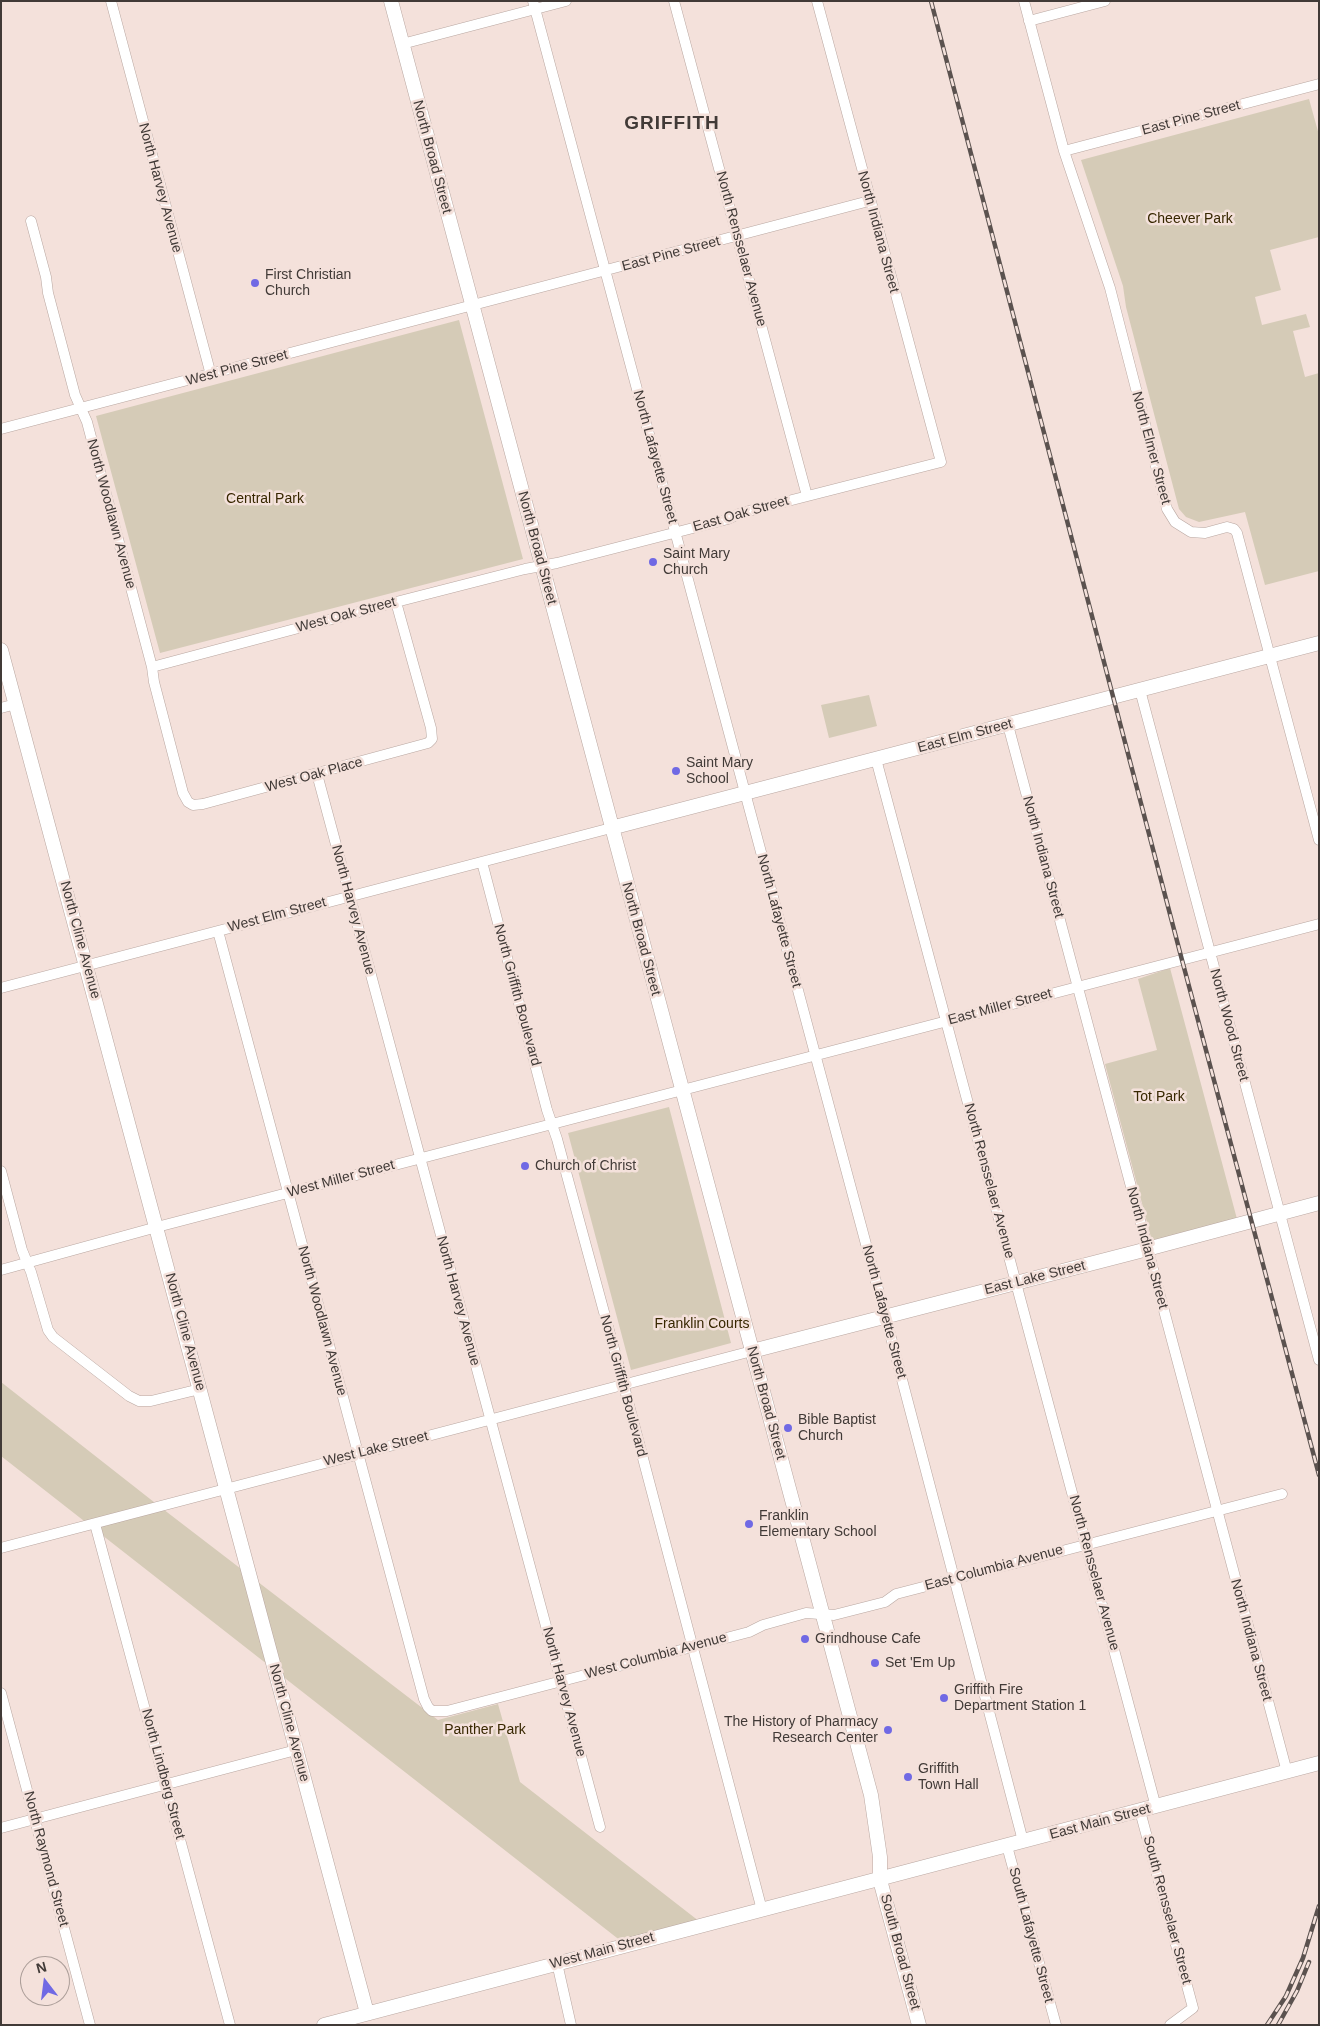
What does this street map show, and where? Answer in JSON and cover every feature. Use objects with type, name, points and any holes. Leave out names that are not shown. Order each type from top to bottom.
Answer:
[{"type":"street","name":"North Harvey Avenue","points":[[111,1],[211,375]]},
{"type":"street","name":"North Broad Street","points":[[391,1],[871,1795],[880,1858],[880,1880]]},
{"type":"street","points":[[402,44],[534,5],[566,1]]},
{"type":"street","name":"North Rensselaer Avenue","points":[[674,1],[807,496]]},
{"type":"street","name":"North Indiana Street","points":[[817,1],[941,462]]},
{"type":"street","name":"North Elmer Street","points":[[1024,1],[1064,151],[1110,288],[1169,514],[1178,525],[1191,532],[1205,533],[1227,527],[1234,529],[1237,533],[1319,840]]},
{"type":"street","points":[[1029,21],[1105,1]]},
{"type":"street","name":"North Lafayette Street","points":[[534,5],[1024,1841]]},
{"type":"street","name":"East Pine Street","points":[[1064,151],[1319,84]]},
{"type":"street","name":"East Pine Street","points":[[472,306],[870,201]]},
{"type":"street","name":"North Woodlawn Avenue","points":[[31,221],[46,277],[48,293],[76,395],[87,422],[152,667],[154,682],[183,793],[186,799],[193,805]]},
{"type":"street","name":"West Pine Street","points":[[1,429],[472,306]]},
{"type":"street","name":"East Oak Street","points":[[541,566],[941,462]]},
{"type":"street","name":"West Oak Street","points":[[152,667],[396,602],[541,566]]},
{"type":"street","name":"West Oak Place","points":[[193,805],[203,804],[421,746],[432,739],[431,728],[396,602]]},
{"type":"street","name":"East Elm Street","points":[[611,828],[1319,643]]},
{"type":"street","name":"North Cline Avenue","points":[[1,650],[367,2013]]},
{"type":"street","name":"North Wood Street","points":[[1140,690],[1319,1360]]},
{"type":"street","points":[[1,708],[16,704]]},
{"type":"street","name":"North Indiana Street","points":[[1008,725],[1287,1772]]},
{"type":"street","name":"North Rensselaer Avenue","points":[[876,759],[1156,1807]]},
{"type":"street","name":"North Harvey Avenue","points":[[317,774],[600,1827]]},
{"type":"street","name":"West Elm Street","points":[[1,988],[611,828]]},
{"type":"street","name":"North Griffith Boulevard","points":[[482,862],[762,1910]]},
{"type":"street","name":"East Miller Street","points":[[682,1090],[1319,924]]},
{"type":"street","name":"North Woodlawn Avenue","points":[[218,931],[424,1698],[431,1710]]},
{"type":"street","name":"West Miller Street","points":[[1,1270],[288,1192],[682,1090]]},
{"type":"street","points":[[1,1171],[22,1250],[28,1263],[50,1334],[139,1402],[147,1402],[200,1389]]},
{"type":"street","name":"East Lake Street","points":[[752,1351],[885,1318],[1319,1203]]},
{"type":"street","name":"West Lake Street","points":[[1,1548],[752,1351]]},
{"type":"street","name":"East Columbia Avenue","points":[[823,1614],[834,1615],[885,1602],[896,1594],[1282,1494]]},
{"type":"street","name":"North Lindberg Street","points":[[95,1524],[230,2025]]},
{"type":"street","name":"West Columbia Avenue","points":[[431,1710],[438,1712],[448,1711],[749,1632],[763,1625],[806,1613],[823,1614]]},
{"type":"street","name":"North Raymond Street","points":[[1,1693],[90,2025]]},
{"type":"street","points":[[1,1828],[296,1750]]},
{"type":"street","name":"East Main Street","points":[[880,1880],[1319,1764]]},
{"type":"street","name":"South Rensselaer Street","points":[[1140,1811],[1193,2008],[1170,2025]]},
{"type":"street","name":"South Lafayette Street","points":[[1007,1846],[1056,2025]]},
{"type":"street","name":"West Main Street","points":[[324,2025],[346,2022],[367,2013],[880,1880]]},
{"type":"street","name":"South Broad Street","points":[[880,1880],[919,2025]]},
{"type":"street","points":[[556,1963],[571,2025]]},
{"type":"green space","name":"Cheever Park","points":[[1309,99],[1319,135],[1319,237],[1270,250],[1281,290],[1255,297],[1262,325],[1306,314],[1310,327],[1293,331],[1305,377],[1319,373],[1319,571],[1265,585],[1245,512],[1199,522],[1186,517],[1179,509],[1126,307],[1123,286],[1081,160]]},
{"type":"green space","name":"Central Park","points":[[459,320],[523,559],[160,653],[96,416]]},
{"type":"green space","points":[[869,695],[877,726],[829,738],[821,705]]},
{"type":"green space","name":"Tot Park","points":[[1170,968],[1237,1219],[1152,1241],[1105,1064],[1157,1050],[1138,979]]},
{"type":"green space","name":"Franklin Courts","points":[[669,1107],[731,1343],[631,1370],[568,1133]]},
{"type":"green space","name":"Panther Park","points":[[1,1382],[438,1720],[498,1704],[520,1782],[704,1925],[626,1945],[1,1456]]},
{"type":"railway","points":[[931,1],[1319,1475]]},
{"type":"railway","points":[[1267,2025],[1286,1996],[1303,1958],[1319,1906]]},
{"type":"railway","points":[[1278,2025],[1297,1991],[1309,1962]]},
{"type":"place","name":"First Christian Church","points":[[255,283]]},
{"type":"place","name":"Saint Mary Church","points":[[653,562]]},
{"type":"place","name":"Saint Mary School","points":[[676,771]]},
{"type":"place","name":"Church of Christ","points":[[525,1166]]},
{"type":"place","name":"Bible Baptist Church","points":[[788,1428]]},
{"type":"place","name":"Franklin Elementary School","points":[[749,1524]]},
{"type":"place","name":"Grindhouse Cafe","points":[[805,1639]]},
{"type":"place","name":"Set 'Em Up","points":[[875,1663]]},
{"type":"place","name":"Griffith Fire Department Station 1","points":[[944,1698]]},
{"type":"place","name":"The History of Pharmacy Research Center","points":[[888,1730]]},
{"type":"place","name":"Griffith Town Hall","points":[[908,1777]]},
{"type":"district","name":"GRIFFITH","points":[[672,124]]}]
